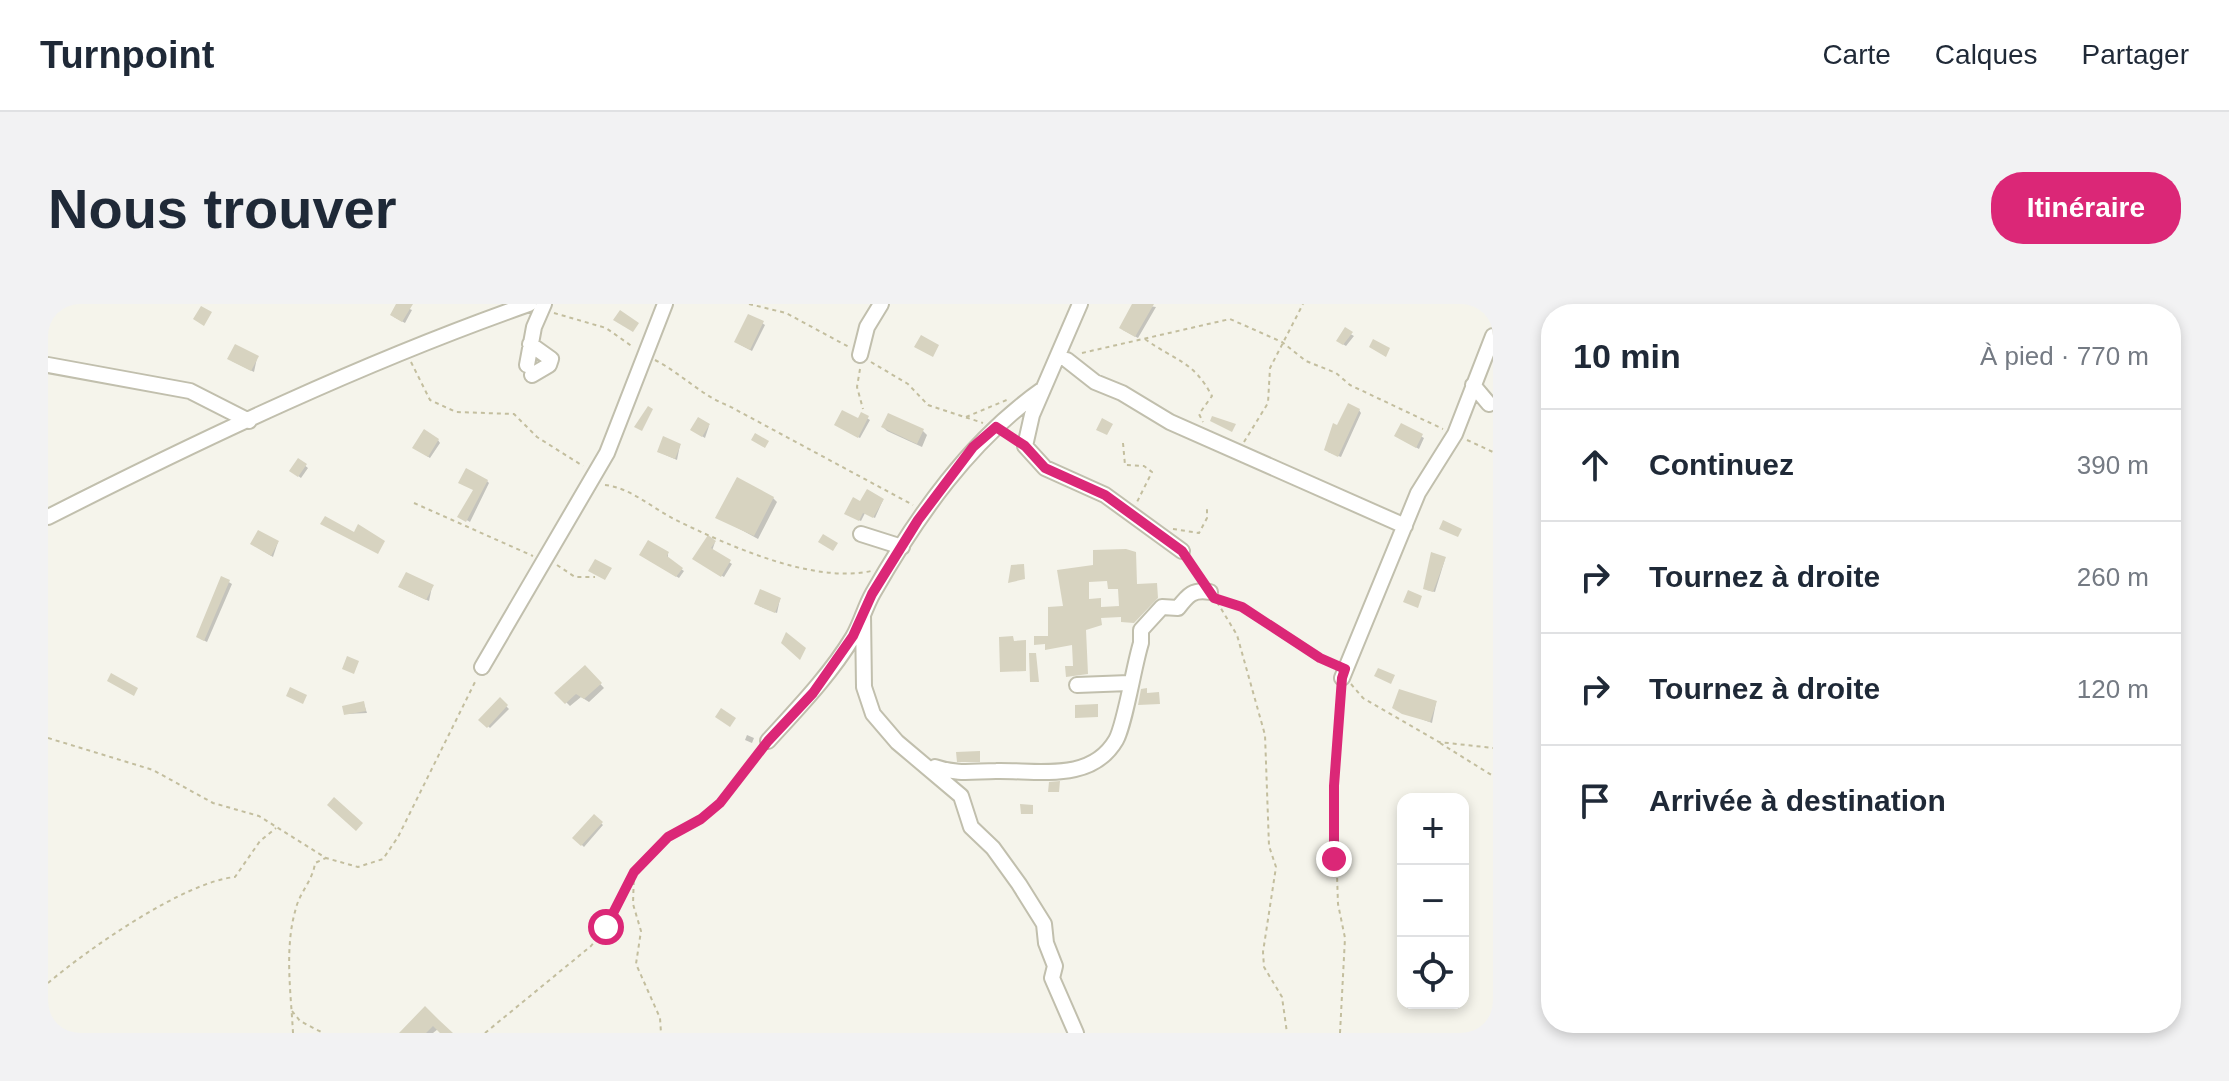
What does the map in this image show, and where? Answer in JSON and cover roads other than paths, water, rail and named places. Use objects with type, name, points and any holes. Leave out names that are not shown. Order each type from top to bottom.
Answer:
[{"type":"street","points":[[455,330],[493,304]]},
{"type":"street","points":[[482,667],[546,560],[626,413],[641,352],[665,304]]},
{"type":"street","points":[[860,355],[867,327],[881,304]]},
{"type":"street","points":[[1080,304],[1032,415],[1025,446],[1045,468],[1105,495],[1182,551]]},
{"type":"street","points":[[48,517],[406,349],[455,330],[539,305],[530,344],[529,370],[549,365],[551,359],[530,344]]},
{"type":"street","points":[[1343,674],[1418,493],[1455,434],[1493,336]]},
{"type":"street","points":[[1067,360],[1095,382],[1122,393],[1170,422],[1405,526]]},
{"type":"street","points":[[48,365],[190,391],[249,421]]},
{"type":"street","points":[[1473,385],[1489,404]]},
{"type":"street","points":[[768,741],[813,693],[853,636],[890,566],[926,509],[973,447],[1043,389]]},
{"type":"street","points":[[861,534],[902,547]]},
{"type":"street","points":[[927,764],[968,774],[995,771],[1056,773],[1097,761],[1117,739],[1141,643],[1141,630],[1151,614],[1162,607],[1178,608],[1189,594],[1198,590],[1210,592]]},
{"type":"street","points":[[863,615],[864,687],[873,714],[897,742],[927,764],[961,796],[971,827],[993,848],[1044,924],[1046,943],[1055,966],[1052,978],[1076,1033]]},
{"type":"street","points":[[1084,687],[1129,683]]}]
